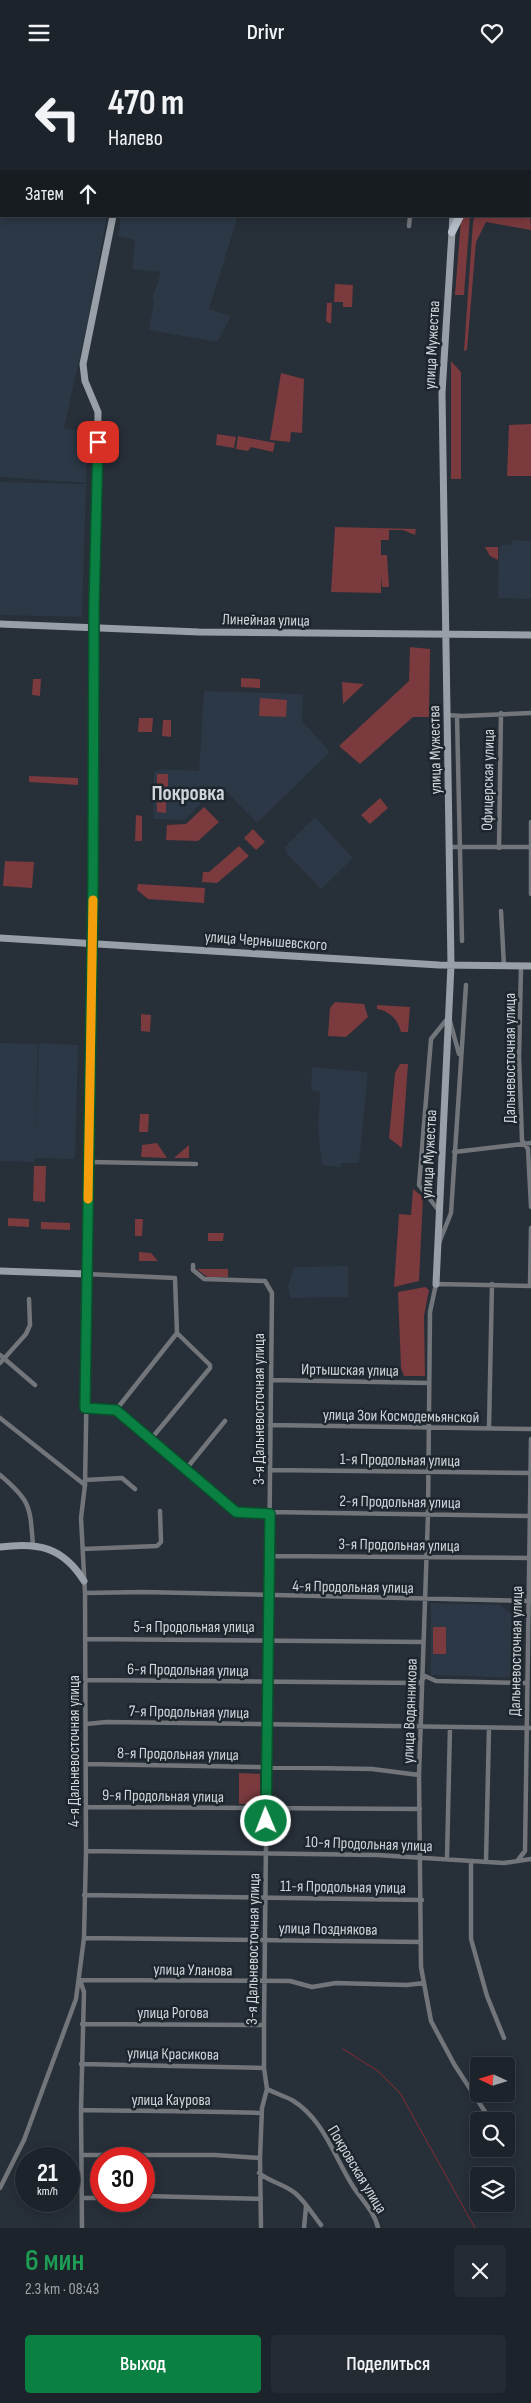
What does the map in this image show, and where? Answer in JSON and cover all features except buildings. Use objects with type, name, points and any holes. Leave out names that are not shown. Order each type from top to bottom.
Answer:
[{"type":"main road","points":[[452,232],[460,217]]},
{"type":"street","points":[[86,1274],[93,943],[94,627],[98,412],[85,381],[83,364],[113,217]]},
{"type":"street","points":[[409,227],[410,217]]},
{"type":"street","name":"улица Мужества","points":[[436,1284],[451,965],[443,357],[453,217]]},
{"type":"street","name":"Линейная улица","points":[[0,624],[203,632],[531,635]]},
{"type":"street","name":"Офицерская улица","points":[[499,847],[501,713]]},
{"type":"street","points":[[447,715],[531,713]]},
{"type":"street","points":[[457,716],[462,941]]},
{"type":"street","points":[[531,822],[531,893]]},
{"type":"street","points":[[450,847],[531,847]]},
{"type":"street","points":[[502,911],[504,966]]},
{"type":"street","name":"улица Чернышевского","points":[[0,938],[451,965],[531,966]]},
{"type":"street","name":"Дальневосточная улица","points":[[521,967],[519,1057],[522,1140],[528,1144],[531,1207]]},
{"type":"street","points":[[438,1244],[451,1213],[466,985]]},
{"type":"street","points":[[439,1211],[420,1185],[431,1039],[449,1017]]},
{"type":"street","points":[[449,1017],[460,1060]]},
{"type":"street","points":[[454,1152],[528,1144]]},
{"type":"street","points":[[88,1161],[196,1164]]},
{"type":"street","points":[[436,1284],[530,1286],[531,1228]]},
{"type":"street","name":"3-я Дальневосточная улица","points":[[193,1268],[204,1279],[265,1281],[272,1293],[269,1639],[264,1897],[264,2068],[268,2089],[262,2113],[259,2173],[261,2199],[260,2228]]},
{"type":"street","points":[[0,1271],[175,1278],[177,1333],[139,1384],[116,1410],[85,1408]]},
{"type":"street","name":"4-я Дальневосточная улица","points":[[82,2228],[81,2064],[84,1993],[80,1980],[84,1938],[86,1723],[85,1593],[81,1517],[85,1483],[86,1274]]},
{"type":"street","name":"улица Водянникова","points":[[436,1284],[430,1312],[428,1514],[420,1775],[421,1942],[424,1983],[431,2021],[454,2064],[485,2112]]},
{"type":"street","points":[[489,1428],[492,1285]]},
{"type":"street","points":[[30,1299],[30,1325],[26,1334],[1,1359],[36,1385]]},
{"type":"street","points":[[151,1439],[210,1368],[210,1365],[177,1333]]},
{"type":"street","name":"Иртышская улица","points":[[271,1380],[429,1383]]},
{"type":"street","name":"2-я Продольная улица","points":[[116,1410],[236,1512],[529,1516]]},
{"type":"street","points":[[0,1418],[85,1483],[122,1478],[135,1489]]},
{"type":"street","points":[[186,1469],[225,1421]]},
{"type":"street","name":"улица Зои Космодемьянской","points":[[270,1425],[531,1429]]},
{"type":"street","name":"Дальневосточная улица","points":[[518,1860],[525,1851],[529,1728],[526,1683],[530,1601],[529,1516],[531,1439]]},
{"type":"street","name":"1-я Продольная улица","points":[[270,1470],[530,1473]]},
{"type":"street","points":[[0,1475],[21,1492],[26,1500],[30,1510],[32,1546]]},
{"type":"street","points":[[82,1549],[157,1546],[161,1541],[160,1511]]},
{"type":"street","points":[[0,1547],[32,1546],[48,1549],[68,1560],[84,1581]]},
{"type":"street","name":"3-я Продольная улица","points":[[270,1555],[529,1558]]},
{"type":"street","name":"4-я Продольная улица","points":[[85,1593],[143,1592],[269,1597],[530,1601]]},
{"type":"street","name":"5-я Продольная улица","points":[[85,1639],[269,1639],[423,1642]]},
{"type":"street","name":"6-я Продольная улица","points":[[85,1680],[420,1683],[425,1676],[436,1681],[526,1683]]},
{"type":"street","name":"7-я Продольная улица","points":[[86,1723],[529,1728]]},
{"type":"street","points":[[447,1859],[450,1727]]},
{"type":"street","points":[[486,1861],[490,1729]]},
{"type":"street","name":"8-я Продольная улица","points":[[86,1764],[372,1769],[420,1775]]},
{"type":"street","name":"9-я Продольная улица","points":[[86,1807],[420,1809]]},
{"type":"street","name":"10-я Продольная улица","points":[[86,1851],[420,1857],[504,1863],[531,1859]]},
{"type":"street","points":[[472,1862],[470,1939],[487,1996],[504,2038]]},
{"type":"street","name":"11-я Продольная улица","points":[[84,1895],[422,1900]]},
{"type":"street","name":"улица Позднякова","points":[[84,1938],[421,1942]]},
{"type":"street","points":[[0,2188],[24,2140],[76,1999],[80,1980]]},
{"type":"street","name":"улица Уланова","points":[[80,1980],[264,1983],[290,1981],[312,1987],[336,1983],[407,1985],[424,1983]]},
{"type":"street","name":"улица Рогова","points":[[82,2024],[264,2025]]},
{"type":"street","name":"улица Красикова","points":[[81,2064],[264,2068]]},
{"type":"street","name":"Покровская улица","points":[[268,2089],[297,2104],[322,2131],[342,2169],[376,2221],[378,2228]]},
{"type":"street","name":"улица Каурова","points":[[81,2110],[150,2111],[176,2109],[262,2113]]},
{"type":"street","points":[[82,2155],[215,2155],[260,2158]]},
{"type":"street","points":[[259,2173],[269,2181],[282,2185],[295,2193],[321,2225]]},
{"type":"street","points":[[155,2196],[261,2199]]},
{"type":"street","points":[[82,2198],[90,2198]]},
{"type":"street","points":[[304,2228],[306,2206]]},
{"type":"shaded area","points":[[0,217],[107,217],[87,325],[64,428],[80,431],[83,426],[87,431],[86,483],[0,477]]},
{"type":"shaded area","points":[[121,217],[238,217],[209,309],[231,316],[217,342],[149,330],[154,301],[152,300],[161,272],[132,269],[135,240],[118,236]]},
{"type":"shaded area","points":[[462,217],[470,217],[464,295],[455,295]]},
{"type":"shaded area","points":[[475,217],[530,217],[531,230],[486,222],[476,242],[467,350],[464,351]]},
{"type":"shaded area","points":[[335,284],[353,285],[352,307],[343,307],[343,302],[334,302]]},
{"type":"shaded area","points":[[327,303],[332,303],[331,324],[326,321]]},
{"type":"shaded area","points":[[451,361],[461,372],[461,479],[451,479]]},
{"type":"shaded area","points":[[281,373],[304,379],[302,433],[291,432],[290,442],[270,440]]},
{"type":"shaded area","points":[[531,424],[531,476],[507,476],[509,425]]},
{"type":"shaded area","points":[[217,434],[236,437],[234,448],[216,445]]},
{"type":"shaded area","points":[[238,436],[275,443],[273,452],[251,447],[248,451],[236,449]]},
{"type":"shaded area","points":[[0,482],[86,484],[82,617],[0,615]]},
{"type":"shaded area","points":[[335,527],[416,529],[415,535],[403,530],[389,530],[389,540],[381,540],[381,555],[387,555],[389,587],[382,587],[381,576],[381,593],[331,592]]},
{"type":"shaded area","points":[[512,540],[531,541],[531,598],[529,599],[498,598],[499,547],[504,544],[511,545]]},
{"type":"shaded area","points":[[485,547],[498,547],[498,560],[490,556]]},
{"type":"shaded area","points":[[410,647],[430,649],[429,717],[413,717],[360,764],[339,746],[409,681]]},
{"type":"shaded area","points":[[241,678],[260,679],[260,688],[241,687]]},
{"type":"shaded area","points":[[33,679],[41,679],[40,696],[32,695]]},
{"type":"shaded area","points":[[342,682],[364,684],[343,704]]},
{"type":"shaded area","points":[[204,691],[303,694],[302,721],[330,752],[257,823],[222,787],[217,788],[184,820],[153,819],[154,772],[161,769],[199,771]]},
{"type":"shaded area","points":[[260,698],[287,700],[286,717],[259,716]]},
{"type":"shaded area","points":[[139,718],[153,718],[152,732],[138,732]]},
{"type":"shaded area","points":[[163,720],[171,720],[171,737],[162,736]]},
{"type":"shaded area","points":[[157,774],[168,774],[168,792],[157,792]]},
{"type":"shaded area","points":[[29,776],[78,778],[78,785],[29,782]]},
{"type":"shaded area","points":[[157,797],[166,797],[166,813],[157,812]]},
{"type":"shaded area","points":[[380,798],[388,808],[370,824],[361,815]]},
{"type":"shaded area","points":[[204,807],[219,822],[198,841],[166,840],[167,825],[186,824]]},
{"type":"shaded area","points":[[136,815],[142,816],[142,841],[135,841]]},
{"type":"shaded area","points":[[315,817],[353,858],[321,889],[286,853],[287,851],[284,848]]},
{"type":"shaded area","points":[[253,829],[265,842],[256,850],[244,838]]},
{"type":"shaded area","points":[[239,846],[249,856],[217,883],[202,882],[203,872],[209,872]]},
{"type":"shaded area","points":[[5,861],[34,862],[32,888],[3,886]]},
{"type":"shaded area","points":[[138,884],[205,888],[204,903],[148,899],[137,890]]},
{"type":"shaded area","points":[[335,1002],[364,1004],[368,1017],[346,1037],[328,1036],[330,1008]]},
{"type":"shaded area","points":[[377,1005],[410,1007],[408,1032],[401,1032],[393,1017],[377,1009]]},
{"type":"shaded area","points":[[141,1014],[151,1015],[150,1032],[141,1031]]},
{"type":"shaded area","points":[[0,1043],[38,1044],[35,1143],[39,1043],[78,1045],[75,1159],[35,1158],[34,1162],[0,1161]]},
{"type":"shaded area","points":[[400,1064],[408,1064],[402,1148],[389,1138],[395,1073]]},
{"type":"shaded area","points":[[312,1067],[368,1072],[359,1163],[341,1163],[341,1167],[322,1165],[318,1128],[320,1092],[311,1090]]},
{"type":"shaded area","points":[[140,1114],[149,1114],[148,1132],[139,1132]]},
{"type":"shaded area","points":[[157,1143],[167,1158],[141,1157],[142,1145]]},
{"type":"shaded area","points":[[189,1145],[189,1158],[174,1158]]},
{"type":"shaded area","points":[[34,1166],[46,1166],[45,1202],[33,1201]]},
{"type":"shaded area","points":[[413,1189],[423,1197],[419,1281],[394,1287],[399,1214],[411,1215]]},
{"type":"shaded area","points":[[8,1218],[29,1219],[29,1227],[8,1226]]},
{"type":"shaded area","points":[[135,1219],[143,1219],[142,1236],[135,1236]]},
{"type":"shaded area","points":[[41,1222],[70,1223],[70,1230],[41,1229]]},
{"type":"shaded area","points":[[208,1233],[224,1233],[223,1241],[208,1241]]},
{"type":"shaded area","points":[[139,1252],[151,1253],[158,1261],[139,1261]]},
{"type":"shaded area","points":[[348,1266],[348,1297],[290,1298],[288,1286],[294,1267]]},
{"type":"shaded area","points":[[197,1269],[228,1269],[228,1277],[207,1277]]},
{"type":"shaded area","points":[[425,1287],[429,1290],[424,1316],[425,1376],[404,1376],[401,1368],[398,1292]]},
{"type":"shaded area","points":[[431,1603],[500,1605],[522,1622],[521,1678],[431,1675]]},
{"type":"shaded area","points":[[433,1627],[446,1627],[446,1654],[433,1654]]},
{"type":"shaded area","points":[[239,1773],[260,1774],[260,1800],[253,1804],[239,1804]]},
{"type":"waterway","points":[[343,2049],[378,2071],[400,2093],[475,2228]]},
{"type":"slow traffic","points":[[88,1199],[93,900]]},
{"type":"district","name":"Покровка","points":[[188,793]]},
{"type":"route","points":[[98,442],[94,608],[96,679],[85,1408],[116,1410],[236,1512],[242,1514],[270,1514],[266,1821]]}]
